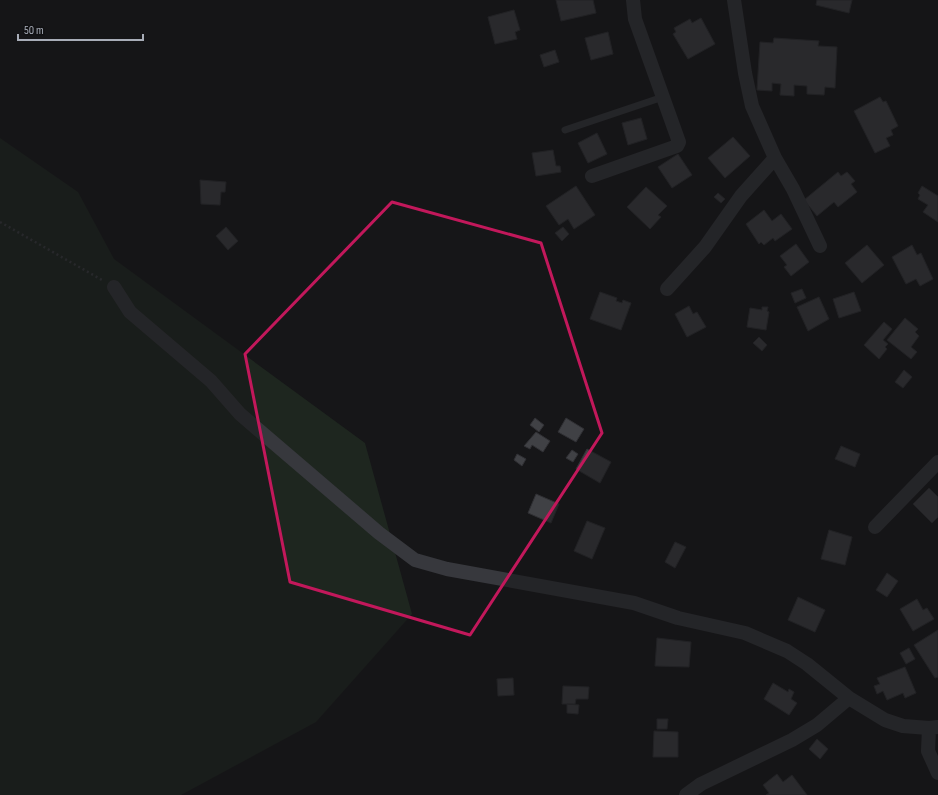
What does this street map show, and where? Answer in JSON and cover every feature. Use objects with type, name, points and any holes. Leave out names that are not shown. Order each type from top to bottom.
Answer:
[{"type":"street","points":[[592,176],[677,146],[679,142],[678,135],[635,19],[633,0]]},
{"type":"street","points":[[734,0],[745,73],[752,106],[775,158],[793,190],[820,246]]},
{"type":"street","points":[[667,289],[705,247],[741,196],[775,158]]},
{"type":"street","points":[[114,287],[130,312],[211,381],[240,414],[379,533],[415,560],[447,569],[634,604],[678,618],[744,633],[787,651],[807,664],[849,698],[885,720],[903,726],[934,728],[928,751],[938,773]]},
{"type":"street","points":[[875,527],[938,462]]},
{"type":"street","points":[[686,795],[701,784],[792,740],[817,725],[849,698]]},
{"type":"lane","points":[[565,130],[663,97]]},
{"type":"path","points":[[0,222],[114,287]]},
{"type":"highlighted area","points":[[392,202],[541,243],[602,433],[470,635],[290,582],[245,354]]},
{"type":"shaded area","points":[[0,138],[78,192],[114,259],[365,443],[412,614],[316,722],[181,795],[0,795]]},
{"type":"building","points":[[556,0],[593,0],[596,13],[561,21]]},
{"type":"building","points":[[817,0],[852,0],[849,13],[816,5]]},
{"type":"building","points":[[514,10],[520,30],[515,32],[517,39],[495,44],[488,17]]},
{"type":"building","points":[[701,18],[715,44],[688,59],[673,34],[676,32],[674,28],[690,19],[692,23]]},
{"type":"building","points":[[608,32],[613,54],[591,60],[585,38]]},
{"type":"building","points":[[774,38],[819,41],[818,46],[837,47],[835,88],[825,87],[824,95],[807,94],[807,86],[794,85],[794,96],[780,95],[781,84],[772,83],[772,91],[757,90],[760,42],[773,43]]},
{"type":"building","points":[[555,50],[559,62],[544,67],[540,55]]},
{"type":"building","points":[[880,97],[883,102],[886,101],[898,126],[891,130],[893,135],[886,138],[890,146],[875,153],[854,111]]},
{"type":"building","points":[[641,118],[647,139],[628,145],[622,123]]},
{"type":"building","points":[[597,133],[607,154],[588,163],[578,143]]},
{"type":"building","points":[[733,137],[750,156],[725,178],[708,158]]},
{"type":"building","points":[[553,150],[556,166],[560,166],[561,172],[536,176],[532,153]]},
{"type":"building","points":[[678,154],[692,175],[672,188],[658,167]]},
{"type":"building","points":[[838,172],[841,176],[847,172],[855,181],[851,184],[857,192],[838,207],[834,202],[817,216],[804,200]]},
{"type":"building","points":[[200,180],[226,182],[225,192],[221,192],[220,205],[201,204]]},
{"type":"building","points":[[576,186],[595,215],[574,229],[568,219],[559,225],[546,206]]},
{"type":"building","points":[[922,186],[938,196],[938,222],[923,212],[928,205],[918,199],[920,195],[918,193]]},
{"type":"building","points":[[646,187],[667,206],[658,215],[661,217],[650,229],[627,207]]},
{"type":"building","points":[[718,193],[725,199],[721,203],[714,197]]},
{"type":"building","points":[[764,210],[772,221],[781,214],[792,229],[775,241],[773,238],[764,245],[761,242],[759,244],[746,224]]},
{"type":"building","points":[[226,227],[238,241],[228,250],[216,236]]},
{"type":"building","points":[[563,227],[569,234],[562,241],[555,233]]},
{"type":"building","points":[[796,244],[809,262],[791,276],[784,267],[787,265],[780,256]]},
{"type":"building","points":[[867,245],[884,265],[862,283],[845,263]]},
{"type":"building","points":[[912,245],[917,255],[921,253],[933,279],[920,286],[916,279],[906,284],[892,257]]},
{"type":"building","points":[[802,289],[806,298],[795,303],[791,293]]},
{"type":"building","points":[[600,292],[617,298],[616,301],[622,303],[623,300],[631,303],[621,330],[590,319]]},
{"type":"building","points":[[854,292],[861,311],[839,318],[833,299]]},
{"type":"building","points":[[819,297],[829,319],[808,331],[797,307]]},
{"type":"building","points":[[689,306],[693,314],[697,312],[706,327],[687,337],[675,314]]},
{"type":"building","points":[[762,307],[768,307],[767,311],[769,312],[766,330],[747,327],[750,308],[762,310]]},
{"type":"building","points":[[905,318],[918,329],[915,332],[919,336],[911,347],[917,352],[911,359],[887,340]]},
{"type":"building","points":[[884,322],[892,329],[883,340],[888,344],[885,347],[887,349],[879,359],[864,345]]},
{"type":"building","points":[[759,337],[767,345],[762,351],[753,343]]},
{"type":"building","points":[[904,370],[912,377],[903,388],[895,382]]},
{"type":"building","points":[[535,418],[544,425],[539,432],[530,425]]},
{"type":"building","points":[[566,418],[584,429],[576,442],[558,432]]},
{"type":"building","points":[[536,432],[550,441],[543,452],[532,445],[530,449],[524,446]]},
{"type":"building","points":[[841,446],[860,454],[855,467],[835,459]]},
{"type":"building","points":[[587,449],[611,462],[600,483],[576,469]]},
{"type":"building","points":[[572,450],[578,454],[573,462],[566,458]]},
{"type":"building","points":[[517,454],[526,459],[522,466],[514,460]]},
{"type":"building","points":[[929,488],[938,497],[938,517],[932,523],[913,504]]},
{"type":"building","points":[[536,494],[559,504],[551,523],[528,513]]},
{"type":"building","points":[[587,521],[605,528],[592,559],[574,551]]},
{"type":"building","points":[[829,530],[852,537],[845,565],[821,559]]},
{"type":"building","points":[[675,542],[686,547],[675,568],[665,562]]},
{"type":"building","points":[[887,573],[898,581],[887,597],[876,590]]},
{"type":"building","points":[[798,597],[825,610],[815,632],[788,620]]},
{"type":"building","points":[[917,599],[923,610],[927,608],[934,619],[913,631],[900,609]]},
{"type":"building","points":[[938,630],[938,677],[935,678],[914,645]]},
{"type":"building","points":[[657,638],[691,642],[689,667],[655,666]]},
{"type":"building","points":[[909,648],[915,659],[906,664],[900,653]]},
{"type":"building","points":[[905,667],[916,693],[905,698],[903,693],[887,700],[883,691],[877,694],[874,686],[880,684],[877,678]]},
{"type":"building","points":[[513,678],[514,695],[498,696],[497,679]]},
{"type":"building","points":[[773,683],[788,692],[789,689],[794,692],[791,699],[797,703],[789,715],[764,699]]},
{"type":"building","points":[[563,686],[589,687],[588,699],[576,699],[575,704],[562,704]]},
{"type":"building","points":[[567,704],[579,705],[578,714],[567,713]]},
{"type":"building","points":[[657,719],[668,719],[667,729],[657,729]]},
{"type":"building","points":[[654,731],[678,732],[678,757],[653,757]]},
{"type":"building","points":[[817,739],[828,749],[820,759],[809,749]]},
{"type":"building","points":[[777,774],[783,782],[792,775],[807,795],[766,795],[769,793],[763,785]]}]
